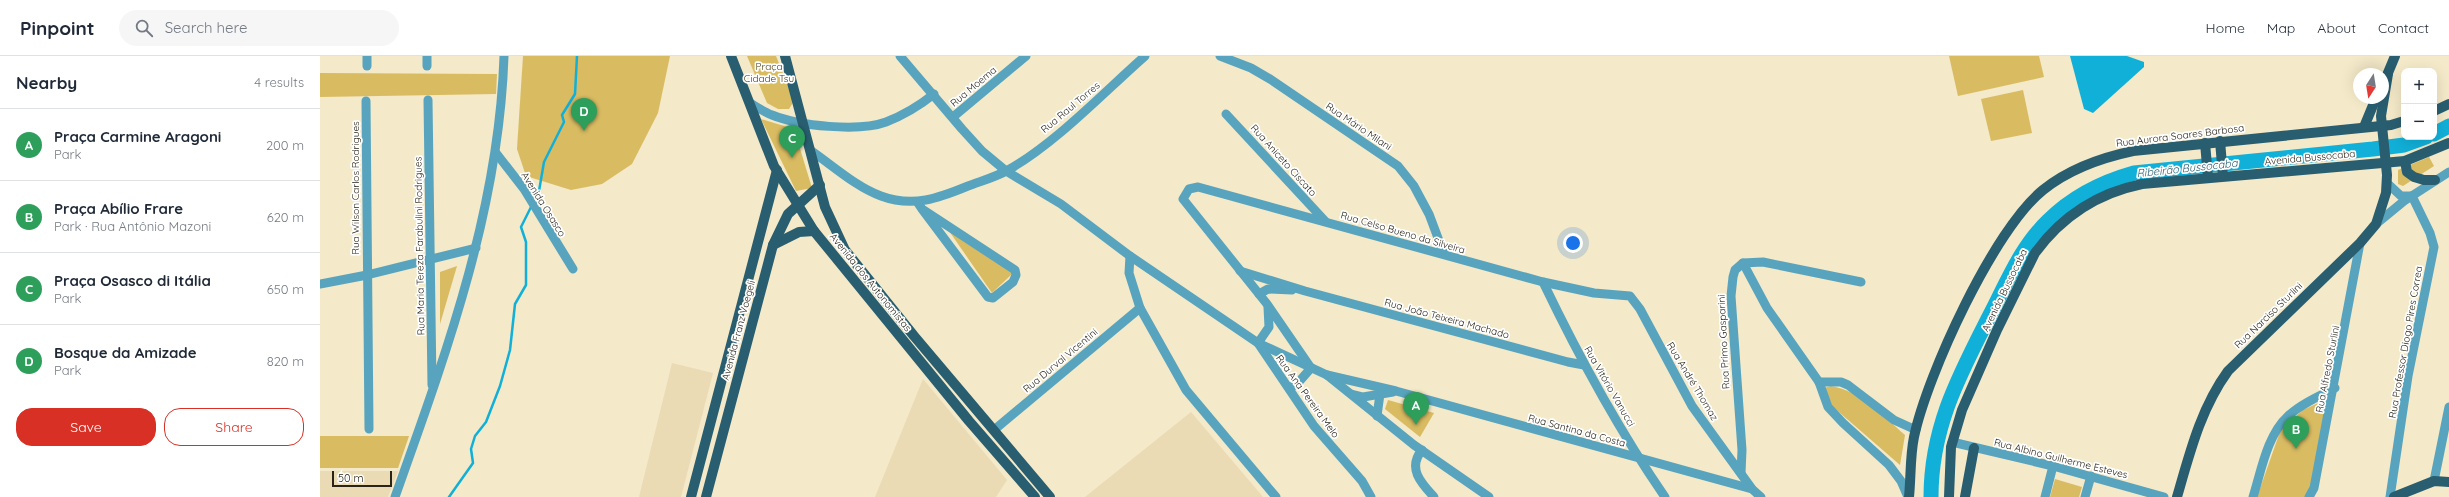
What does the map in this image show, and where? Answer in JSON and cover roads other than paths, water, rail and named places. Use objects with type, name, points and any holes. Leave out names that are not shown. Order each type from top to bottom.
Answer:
[{"type":"main road","name":"Avenida dos Autonomistas","points":[[731,56],[777,170],[814,231],[969,421],[1035,497]]},
{"type":"main road","name":"Avenida dos Autonomistas","points":[[785,56],[825,207],[845,250],[1050,497]]},
{"type":"main road","name":"Rua Narciso Sturlini","points":[[2389,70],[2395,56]]},
{"type":"main road","points":[[2364,127],[2374,104]]},
{"type":"main road","name":"Rua Narciso Sturlini","points":[[2177,497],[2196,433],[2214,390],[2228,370],[2360,243],[2376,224],[2387,183],[2382,126],[2383,104]]},
{"type":"main road","points":[[2437,110],[2449,104]]},
{"type":"main road","name":"Rua Aurora Soares Barbosa","points":[[1909,497],[1916,430],[1927,392],[1954,330],[1972,293],[2020,213],[2048,187],[2079,168],[2099,160],[2133,151],[2220,146],[2364,127],[2382,126],[2401,122]]},
{"type":"main road","name":"Avenida Bussocaba","points":[[1949,497],[1952,442],[1962,410],[1985,356],[2023,275],[2047,236],[2081,208],[2121,189],[2208,175],[2386,160],[2405,161],[2449,143]]},
{"type":"main road","points":[[2205,146],[2208,175]]},
{"type":"main road","points":[[2220,146],[2223,174]]},
{"type":"main road","points":[[2405,161],[2407,172],[2414,177],[2435,180]]},
{"type":"main road","name":"Avenida Franz Voegeli","points":[[691,497],[777,170]]},
{"type":"main road","name":"Avenida Franz Voegeli","points":[[706,497],[773,245],[788,214],[797,204],[820,185]]},
{"type":"main road","points":[[773,245],[799,232],[814,231]]},
{"type":"main road","points":[[743,296],[758,300]]},
{"type":"main road","points":[[1964,497],[1974,448]]},
{"type":"main road","points":[[2394,497],[2434,481],[2449,482]]},
{"type":"street","points":[[367,56],[367,66]]},
{"type":"street","points":[[427,56],[427,66]]},
{"type":"street","points":[[395,497],[432,392],[466,287],[476,248],[496,153],[504,56]]},
{"type":"street","points":[[900,56],[982,150],[1006,171],[1061,204],[1130,256],[1258,343],[1327,375],[1422,450],[1489,497]]},
{"type":"street","name":"Rua Moema","points":[[953,117],[1026,56]]},
{"type":"street","name":"Rua Raul Torres","points":[[920,206],[1006,171],[1057,133],[1145,56]]},
{"type":"street","name":"Rua Mário Milani","points":[[1220,56],[1251,68],[1270,79],[1398,166],[1414,186],[1426,208],[1444,254]]},
{"type":"street","points":[[750,103],[771,115],[803,122],[868,126],[886,122],[907,113],[934,94]]},
{"type":"street","name":"Rua Maria Tereza Farabulini Rodrigues","points":[[428,100],[432,392]]},
{"type":"street","name":"Rua Wilson Carlos Rodrigues","points":[[366,101],[369,429]]},
{"type":"street","name":"Rua Aniceto Ciscato","points":[[1226,114],[1325,221]]},
{"type":"street","points":[[810,150],[861,186],[880,196],[920,206],[1015,270],[1016,275],[1013,282],[993,298],[988,297],[920,206]]},
{"type":"street","name":"Avenida Osasco","points":[[496,153],[524,190],[573,268]]},
{"type":"street","points":[[2376,224],[2412,196],[2449,172]]},
{"type":"street","points":[[2387,183],[2401,196],[2412,196]]},
{"type":"street","name":"Rua Celso Bueno da Silveira","points":[[1240,270],[1183,199],[1189,189],[1198,187],[1543,282],[1594,293],[1625,295]]},
{"type":"street","name":"Rua Professor Diogo Pires Correa","points":[[2390,497],[2408,376],[2434,247],[2430,233],[2412,196]]},
{"type":"street","name":"Rua Alfredo Sturlini","points":[[2309,497],[2315,493],[2360,243]]},
{"type":"street","points":[[320,284],[367,275],[476,248]]},
{"type":"street","points":[[1130,256],[1129,273],[1140,308],[1168,361],[1193,401],[1276,497]]},
{"type":"street","points":[[1861,282],[1763,262],[1743,263],[1767,308],[1819,382],[1821,392],[1832,412],[1889,466],[1901,481],[1909,497]]},
{"type":"street","name":"Rua Primo Gasparini","points":[[1741,473],[1742,450],[1731,296],[1735,270],[1743,263]]},
{"type":"street","points":[[1240,270],[1287,331],[1311,368]]},
{"type":"street","name":"Rua João Teixeira Machado","points":[[1240,270],[1305,291],[1568,362],[1584,365]]},
{"type":"street","name":"Rua Vitório Vanucci","points":[[1543,282],[1584,365],[1638,458],[1665,497]]},
{"type":"street","name":"Rua João Teixeira Machado","points":[[1259,294],[1274,288],[1305,291]]},
{"type":"street","name":"Rua André Thomaz","points":[[1625,295],[1635,300],[1692,406],[1752,489],[1761,497]]},
{"type":"street","points":[[1258,343],[1270,327],[1270,315],[1267,304]]},
{"type":"street","name":"Rua Durval Vicentini","points":[[994,430],[1140,308]]},
{"type":"street","points":[[1270,327],[1278,327],[1287,331]]},
{"type":"street","name":"Rua Ana Pereira Melo","points":[[1258,343],[1314,426],[1362,481],[1371,497]]},
{"type":"street","points":[[1289,388],[1297,384],[1311,368]]},
{"type":"street","name":"Rua Santina da Costa","points":[[1327,375],[1396,391],[1752,489]]},
{"type":"street","points":[[1819,382],[1841,382],[1848,385],[1894,420],[1916,430]]},
{"type":"street","points":[[2253,497],[2277,430],[2287,417],[2297,409],[2335,388]]},
{"type":"street","name":"Rua Santina da Costa","points":[[1347,392],[1363,397],[1396,391]]},
{"type":"street","points":[[1378,416],[1380,394]]},
{"type":"street","points":[[2434,481],[2449,407]]},
{"type":"street","name":"Rua Albino Guilherme Esteves","points":[[1952,442],[2053,466],[2164,497]]},
{"type":"street","points":[[1422,450],[1416,457],[1416,472],[1418,479],[1434,497]]},
{"type":"street","points":[[2046,497],[2053,466]]},
{"type":"street","points":[[2085,497],[2091,476]]},
{"type":"water","points":[[2070,56],[2127,56],[2144,62],[2144,67],[2093,113],[2084,109]]},
{"type":"waterway","points":[[534,201],[539,191],[544,162],[564,122],[562,115],[575,94],[577,56]]},
{"type":"waterway","name":"Ribeirão Bussocaba","points":[[2437,132],[2449,126]]},
{"type":"waterway","name":"Ribeirão Bussocaba","points":[[1931,497],[1932,471],[1936,447],[1949,401],[1958,379],[2009,276],[2038,231],[2057,212],[2088,191],[2110,181],[2134,173],[2373,149],[2404,145],[2418,140]]},
{"type":"waterway","points":[[449,497],[473,463],[471,449],[475,436],[486,422],[500,386],[510,350],[515,304],[526,285],[526,242],[521,227],[532,205]]},
{"type":"place","name":"Bosque da Amizade","points":[[584,131]]},
{"type":"place","name":"Praça Osasco di Itália","points":[[792,158]]},
{"type":"place","name":"Praça Carmine Aragoni","points":[[1416,425]]},
{"type":"place","name":"Praça Abílio Frare","points":[[2296,449]]},
{"type":"park label","name":"Praça Cidade Tsu","points":[[769,72]]}]
